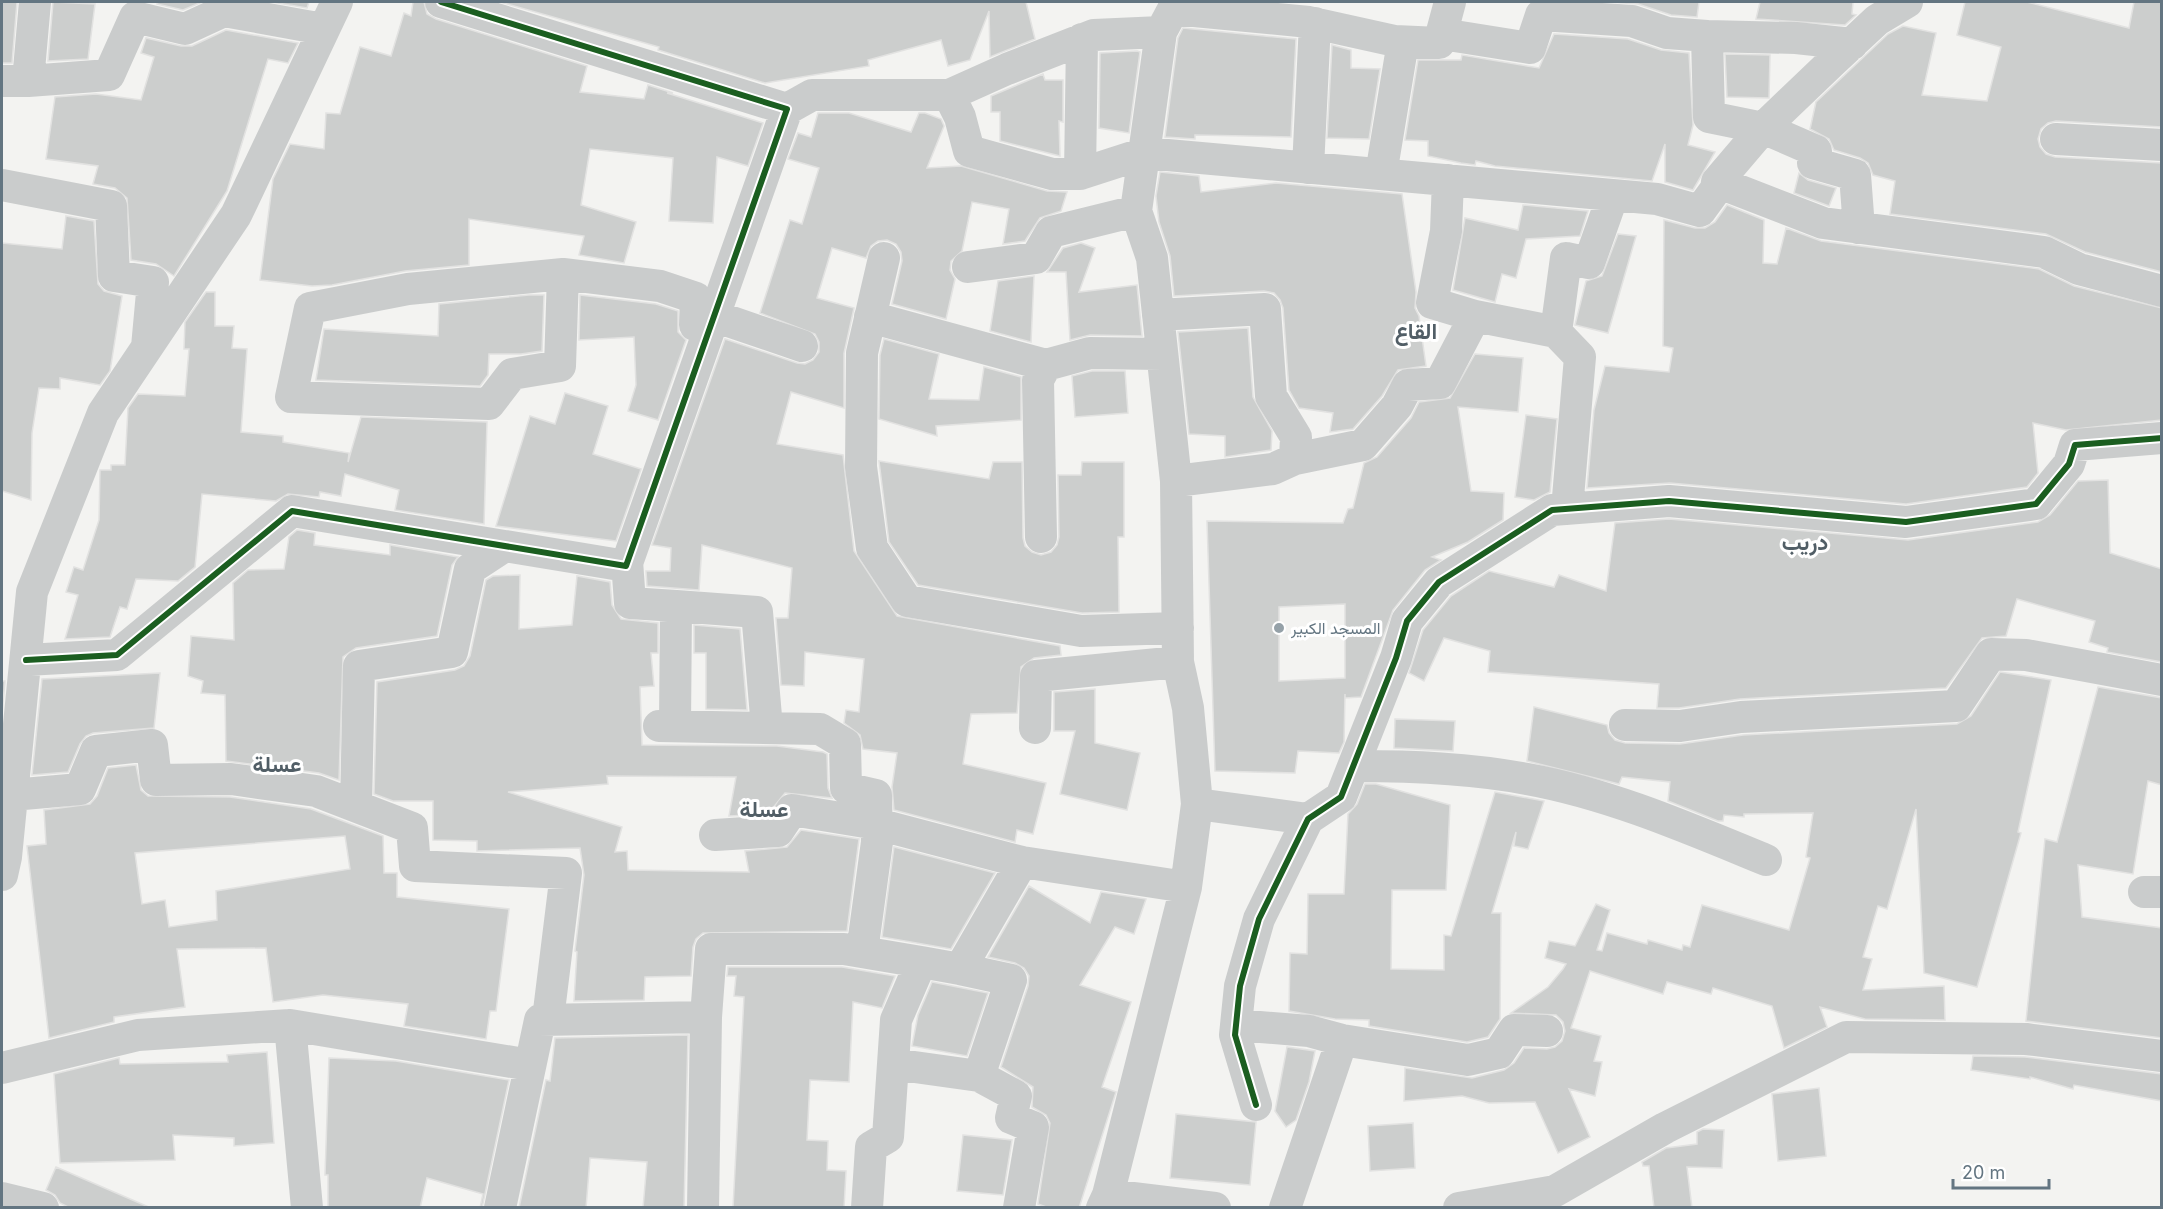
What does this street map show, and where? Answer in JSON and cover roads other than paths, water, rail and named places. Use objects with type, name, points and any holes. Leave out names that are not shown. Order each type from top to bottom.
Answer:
[{"type":"street","points":[[35,2],[15,81],[109,75],[135,17],[185,29],[224,11],[323,29]]},
{"type":"street","points":[[2,875],[32,592],[103,413],[236,215],[337,2]]},
{"type":"street","points":[[441,2],[787,109]]},
{"type":"street","points":[[26,660],[117,655],[292,511],[626,566],[787,109],[812,94],[949,95],[1082,39],[1170,14],[1315,23],[1403,42],[1439,43],[1450,2]]},
{"type":"street","points":[[949,95],[960,117],[969,151],[1052,174],[1080,174],[1145,153],[1658,199],[1700,211],[1716,189],[1717,182],[1763,128],[1877,20],[1907,2]]},
{"type":"street","points":[[1170,14],[1136,211],[1152,258],[1176,481],[1178,662],[1188,708],[1197,804],[1186,887],[1105,1201],[1215,1208]]},
{"type":"street","points":[[1442,34],[1530,48],[1541,15],[1632,21],[1667,33],[1796,38],[1852,44]]},
{"type":"street","points":[[1308,168],[1315,23]]},
{"type":"street","points":[[1707,36],[1709,117],[1763,128],[1816,151],[1813,163],[1855,176],[1858,228]]},
{"type":"street","points":[[1080,174],[1082,39]]},
{"type":"street","points":[[1381,174],[1403,42]]},
{"type":"street","points":[[2056,139],[2162,146]]},
{"type":"street","points":[[1448,180],[1446,231],[1432,303],[1475,316],[1556,332],[1580,357],[1567,508]]},
{"type":"street","points":[[1717,182],[1823,223],[2044,252],[2079,269],[2162,291]]},
{"type":"street","points":[[2,185],[111,206],[114,276],[153,282],[147,350]]},
{"type":"street","points":[[1556,332],[1566,258],[1589,263],[1613,195]]},
{"type":"street","points":[[968,267],[1036,258],[1051,232],[1136,211]]},
{"type":"street","points":[[884,258],[870,317],[862,365],[861,467],[872,548],[907,601],[1082,631],[1178,628]]},
{"type":"street","points":[[563,274],[560,366],[512,374],[489,404],[291,396],[310,308],[408,289],[563,274],[660,286],[696,298],[695,325],[712,322],[802,346]]},
{"type":"street","points":[[1158,315],[1265,309],[1271,396],[1296,437],[1295,459]]},
{"type":"street","points":[[1176,481],[1273,469],[1295,459],[1363,445],[1397,406],[1408,385],[1440,383],[1475,316]]},
{"type":"street","points":[[870,317],[1046,365],[1090,353],[1162,354]]},
{"type":"street","points":[[1041,537],[1038,380],[1046,365]]},
{"type":"street","points":[[1256,1105],[1235,1035],[1240,986],[1259,919],[1308,819],[1341,797],[1396,658],[1407,621],[1439,582],[1552,510],[1669,501],[1906,522],[2036,504],[2069,464],[2074,445],[2162,438]]},
{"type":"street","points":[[356,806],[358,666],[452,652],[470,569],[505,546]]},
{"type":"street","points":[[627,561],[630,603],[757,612],[767,728]]},
{"type":"street","points":[[676,606],[667,726],[820,729],[845,744],[846,788],[876,795],[877,842],[862,952]]},
{"type":"street","points":[[1625,725],[1680,726],[1741,717],[1956,706],[1991,654],[2026,655],[2162,680]]},
{"type":"street","points":[[1035,728],[1036,676],[1178,662]]},
{"type":"street","points":[[12,795],[80,789],[96,751],[152,745],[156,780],[231,779],[316,791],[412,828],[415,866],[566,873],[548,1019]]},
{"type":"street","points":[[1354,766],[1431,767],[1528,779],[1650,812],[1766,860]]},
{"type":"street","points":[[1197,804],[1308,819]]},
{"type":"street","points":[[715,835],[778,831],[792,810],[877,825],[1022,862],[1186,887]]},
{"type":"street","points":[[960,969],[1022,862]]},
{"type":"street","points":[[703,1208],[706,1017],[711,949],[844,949],[1011,980],[979,1076]]},
{"type":"street","points":[[867,1208],[871,1147],[888,1137],[896,1020],[921,962]]},
{"type":"street","points":[[501,1208],[540,1020],[706,1017]]},
{"type":"street","points":[[2,1068],[138,1035],[290,1025],[531,1065]]},
{"type":"street","points":[[290,1025],[307,1208]]},
{"type":"street","points":[[1236,1025],[1309,1031],[1342,1040],[1468,1060],[1499,1053],[1514,1030],[1547,1031]]},
{"type":"street","points":[[1459,1208],[1556,1199],[1665,1128],[1846,1037],[2026,1039],[2162,1056]]},
{"type":"street","points":[[1285,1208],[1342,1040]]},
{"type":"street","points":[[893,1064],[979,1076],[1016,1096],[1011,1118],[1033,1127],[1019,1208]]},
{"type":"street","points":[[2,1198],[43,1208]]},
{"type":"place","name":"المسجد الكبير","points":[[1279,628]]},
{"type":"district","name":"القاع","points":[[1416,331]]},
{"type":"district","name":"دريب","points":[[1805,542]]},
{"type":"district","name":"عسلة","points":[[277,764]]},
{"type":"district","name":"عسلة","points":[[764,809]]}]
